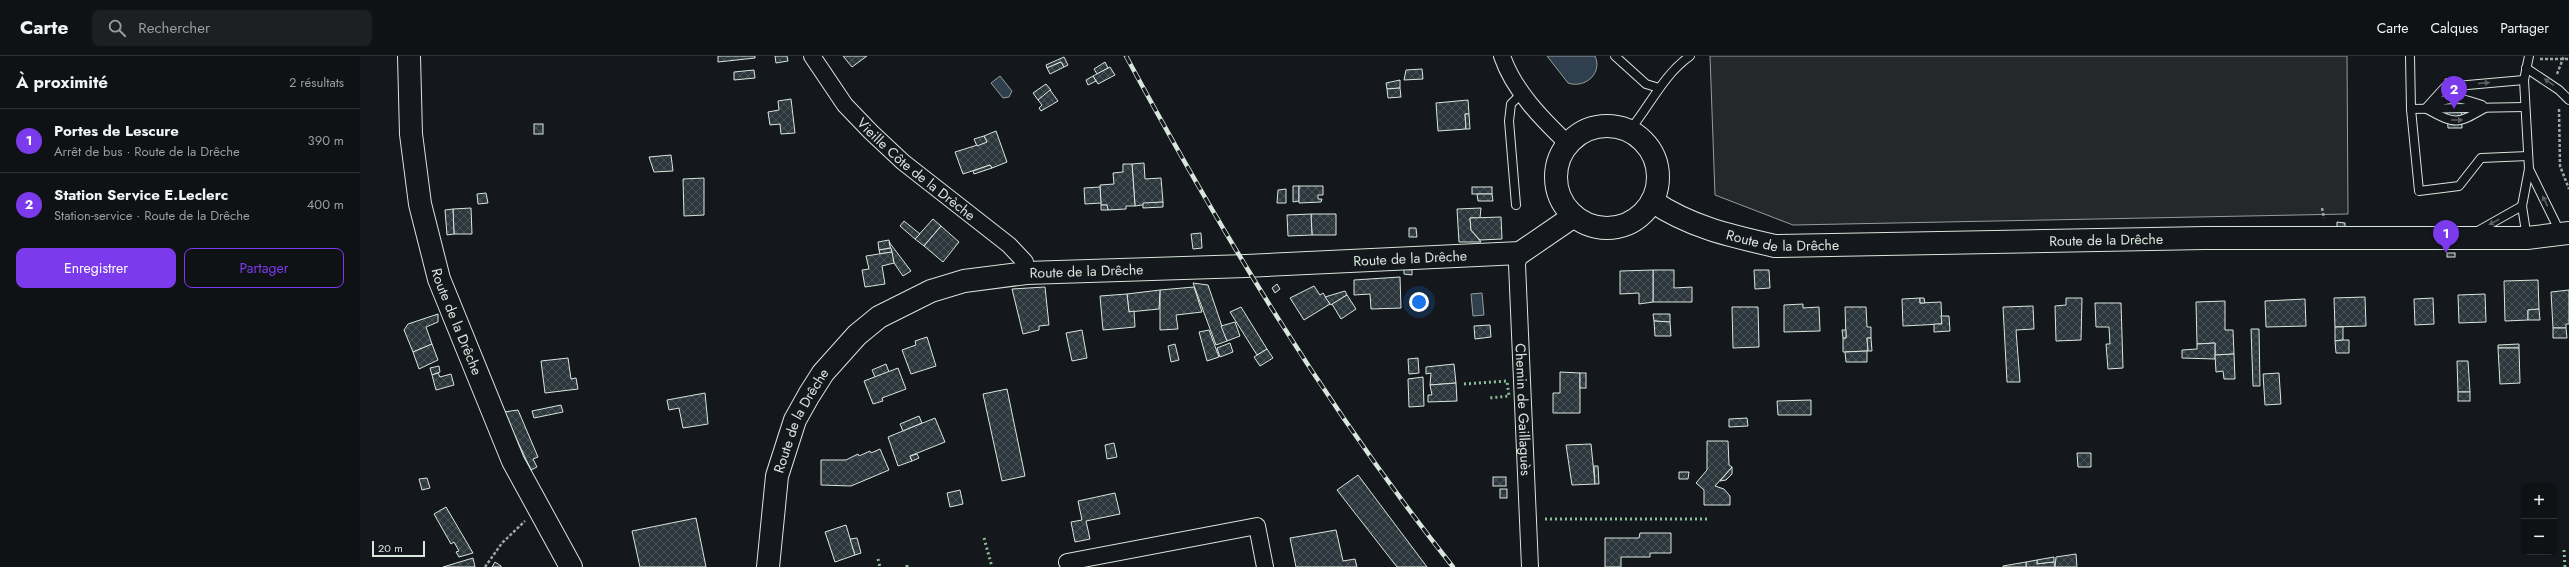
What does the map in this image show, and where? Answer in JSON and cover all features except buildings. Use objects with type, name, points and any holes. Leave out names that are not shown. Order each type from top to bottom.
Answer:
[{"type":"street","name":"Route de la Drêche","points":[[409,56],[411,134],[420,204],[439,279],[512,461],[571,567]]},
{"type":"street","name":"Vieille Côte de la Drèche","points":[[812,56],[845,104],[871,132],[934,188],[1009,245],[1025,262],[1026,273]]},
{"type":"street","points":[[1502,56],[1522,93],[1547,125],[1568,144]]},
{"type":"street","points":[[1601,126],[1620,127],[1629,131],[1646,143],[1655,161],[1658,182],[1652,201],[1639,217],[1622,226],[1601,228],[1582,222],[1574,216],[1562,200],[1556,181],[1558,162],[1568,144],[1583,132],[1601,126]]},
{"type":"street","name":"Route de la Drêche","points":[[1652,201],[1673,216],[1710,231],[1775,246],[2205,238],[2527,238],[2565,233]]},
{"type":"street","points":[[1520,253],[1574,216]]},
{"type":"street","name":"Route de la Drêche","points":[[768,567],[769,544],[777,476],[786,443],[795,420],[809,395],[840,352],[879,318],[931,291],[964,281],[1026,273],[1246,266],[1520,253]]},
{"type":"street","name":"Chemin de Gaillaguès","points":[[1520,253],[1517,264],[1530,567]]},
{"type":"street","points":[[1067,562],[1257,526],[1264,567]]},
{"type":"lane","points":[[1616,56],[1646,84],[1658,88]]},
{"type":"lane","points":[[1629,131],[1646,110],[1658,88],[1680,63],[1690,56]]},
{"type":"lane","points":[[2410,56],[2412,108],[2419,192],[2459,186],[2481,158],[2528,156]]},
{"type":"lane","points":[[2527,61],[2524,80],[2529,169],[2522,206],[2527,238]]},
{"type":"lane","points":[[2527,61],[2569,100]]},
{"type":"lane","points":[[2426,108],[2445,87],[2524,80]]},
{"type":"lane","points":[[1516,204],[1509,121],[1511,104],[1522,93]]},
{"type":"lane","points":[[2426,108],[2447,120],[2462,122],[2487,107]]},
{"type":"lane","points":[[2412,108],[2525,107]]},
{"type":"lane","points":[[2529,169],[2565,233]]},
{"type":"lane","points":[[2465,238],[2522,206]]},
{"type":"path","points":[[2527,61],[2564,57],[2569,59]]},
{"type":"path","points":[[2564,57],[2557,72],[2559,90],[2560,166],[2569,189]]},
{"type":"path","points":[[485,567],[502,543],[539,510]]},
{"type":"shaded area","points":[[1710,56],[2347,56],[2348,214],[1793,225],[1715,195]]},
{"type":"water","points":[[1547,56],[1595,56],[1597,68],[1591,78],[1586,82],[1581,84],[1568,83]]},
{"type":"water","points":[[1000,76],[1012,91],[1009,97],[1003,98],[991,83]]},
{"type":"water","points":[[1482,293],[1484,315],[1473,316],[1471,294]]},
{"type":"railway","points":[[1126,56],[1200,189],[1278,319],[1362,445],[1453,567]]},
{"type":"hedge","points":[[1464,384],[1507,381],[1509,396],[1489,398]]},
{"type":"hedge","points":[[1545,519],[1710,519]]},
{"type":"hedge","points":[[984,538],[992,567]]},
{"type":"hedge","points":[[2564,550],[2565,567]]},
{"type":"hedge","points":[[878,559],[880,567]]},
{"type":"place","name":"Station Service E.Leclerc","points":[[2454,109]]},
{"type":"place","name":"Portes de Lescure","points":[[2446,253]]}]
